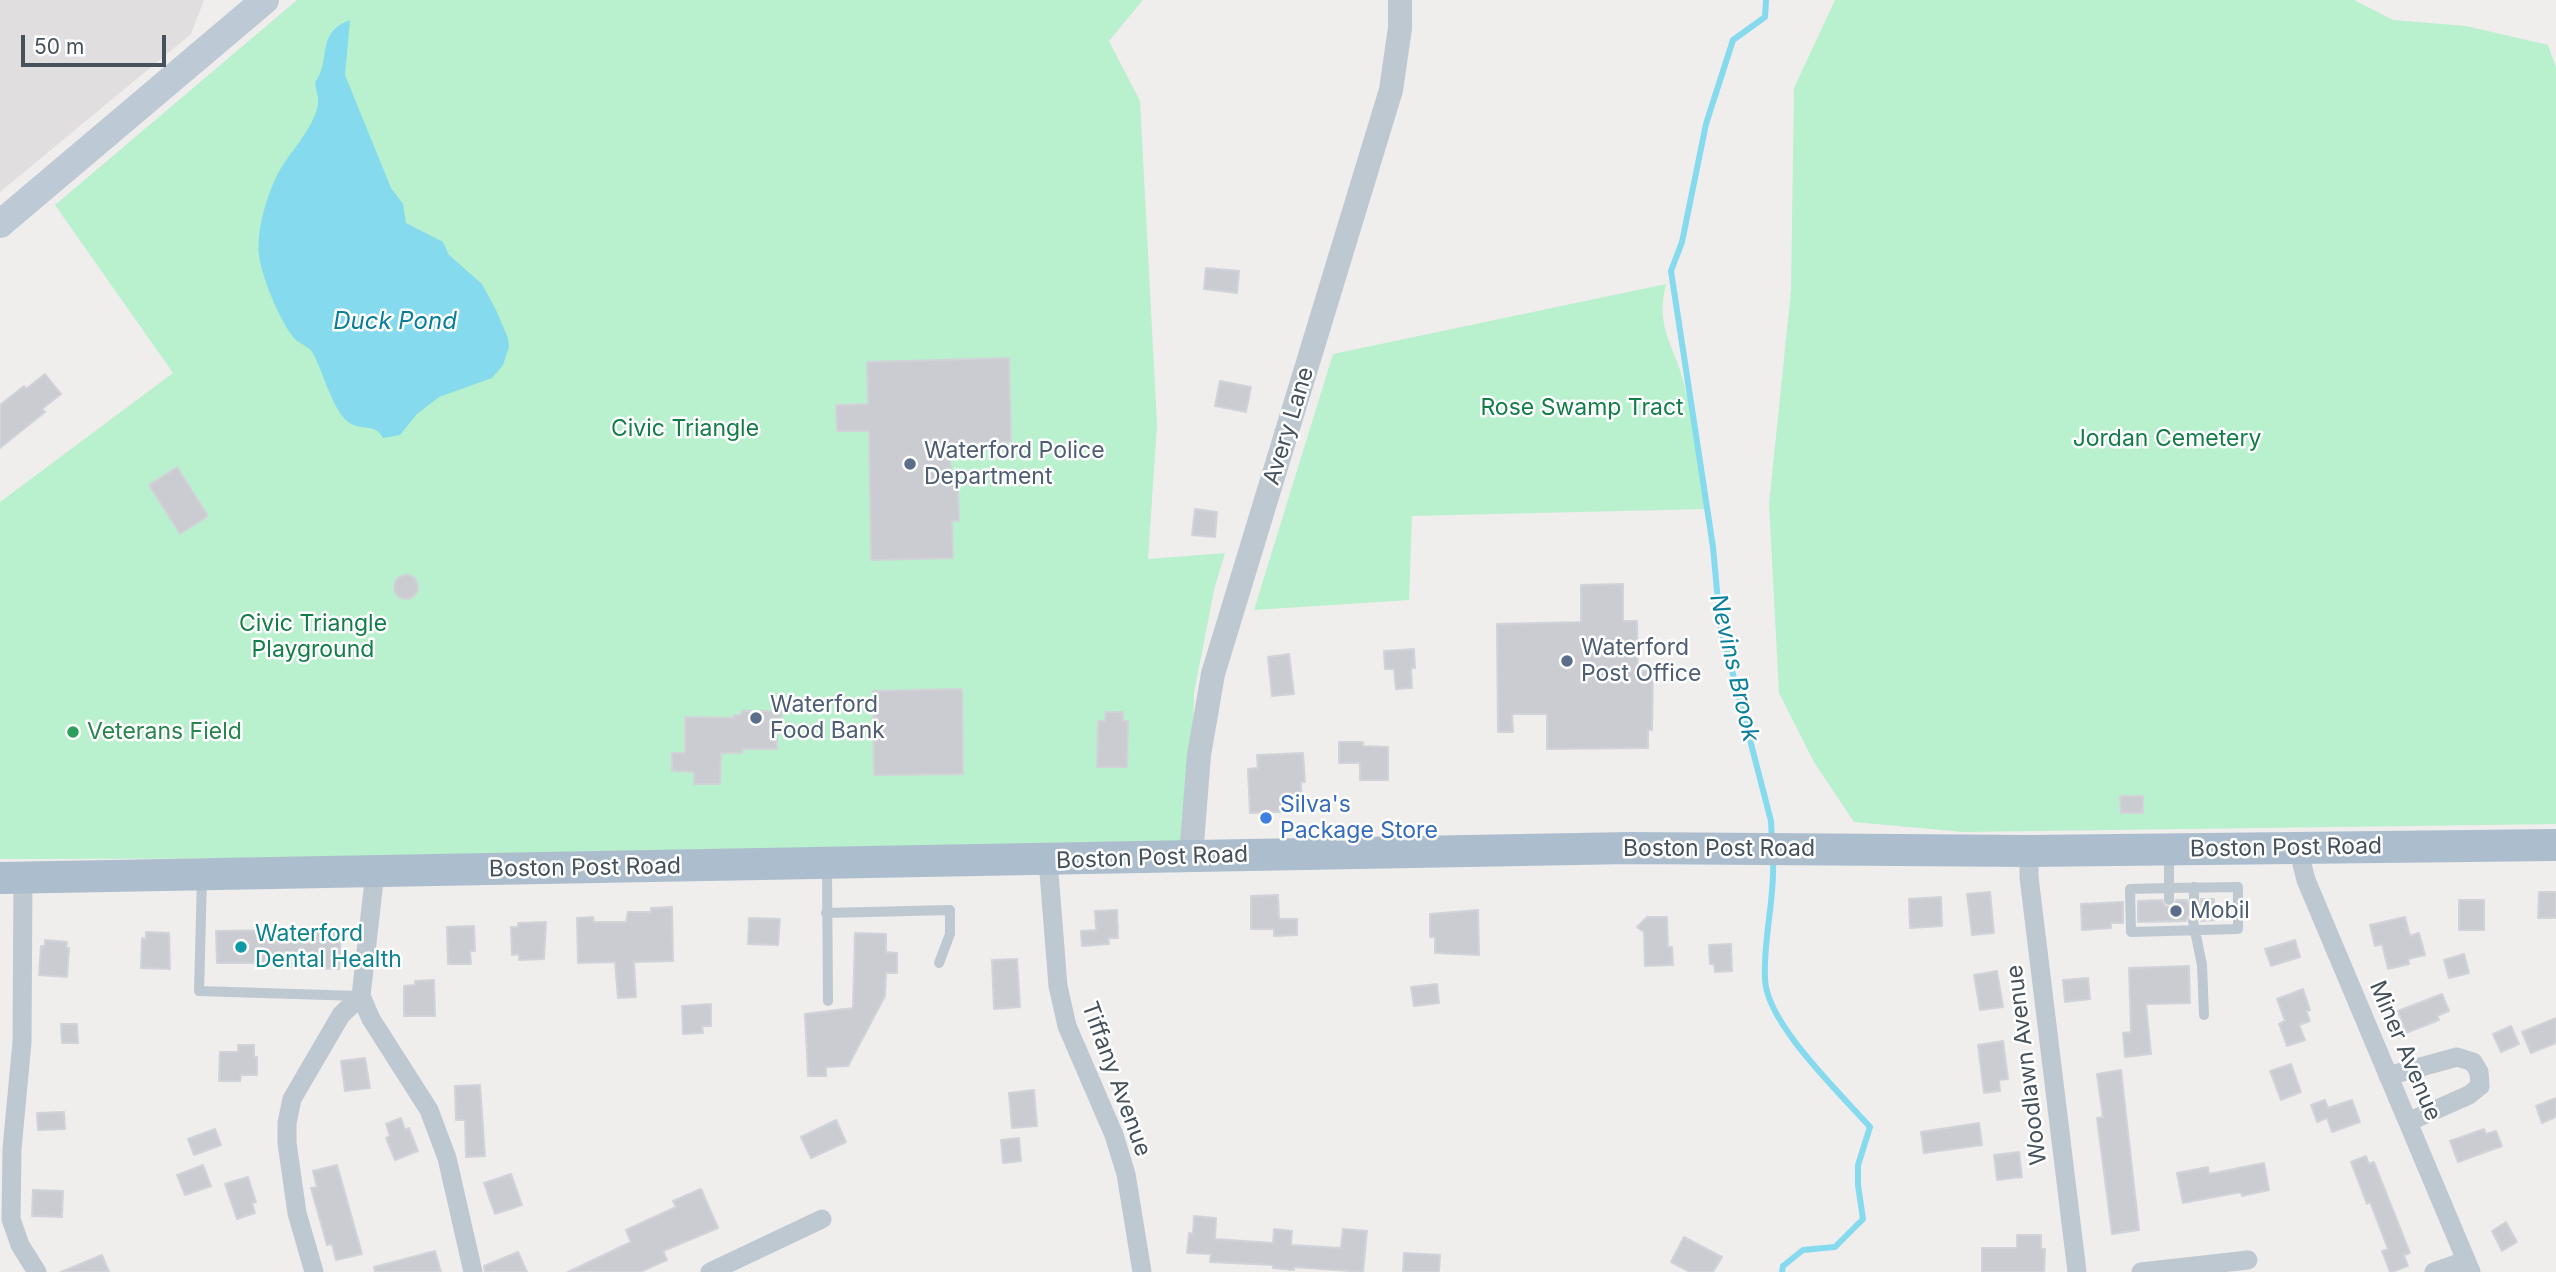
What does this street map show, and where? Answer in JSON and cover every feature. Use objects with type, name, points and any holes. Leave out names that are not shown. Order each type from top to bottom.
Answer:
[{"type":"main road","points":[[0,224],[265,0]]},
{"type":"main road","name":"Boston Post Road","points":[[12,878],[1630,848],[2029,851],[2556,845]]},
{"type":"street","name":"Avery Lane","points":[[1191,856],[1199,755],[1213,674],[1391,90],[1401,28],[1400,0]]},
{"type":"street","name":"Miner Avenue","points":[[2298,848],[2306,880],[2468,1267]]},
{"type":"street","name":"Woodlawn Avenue","points":[[2029,851],[2029,877],[2077,1272]]},
{"type":"street","name":"Tiffany Avenue","points":[[1048,860],[1058,986],[1067,1026],[1114,1135],[1126,1174],[1142,1272]]},
{"type":"street","points":[[375,872],[361,996],[371,1020],[429,1110],[447,1158],[473,1272]]},
{"type":"street","points":[[12,878],[22,1042],[12,1149],[11,1219],[20,1245],[37,1272]]},
{"type":"street","points":[[314,1272],[297,1213],[287,1143],[287,1123],[292,1099],[341,1015],[361,996]]},
{"type":"street","points":[[2388,1076],[2456,1057],[2473,1062],[2479,1072],[2480,1086],[2469,1095],[2408,1122]]},
{"type":"street","points":[[710,1272],[822,1219]]},
{"type":"street","points":[[2141,1272],[2248,1260]]},
{"type":"street","points":[[2434,1272],[2468,1267]]},
{"type":"lane","points":[[2169,849],[2169,900]]},
{"type":"lane","points":[[827,864],[828,1001]]},
{"type":"lane","points":[[202,874],[199,991],[361,996]]},
{"type":"lane","points":[[2194,887],[2194,900]]},
{"type":"lane","points":[[2238,887],[2238,929],[2169,926],[2131,932],[2130,890],[2169,888],[2238,887]]},
{"type":"lane","points":[[826,913],[950,910],[950,934],[939,963]]},
{"type":"lane","points":[[2193,926],[2202,965],[2204,1015]]},
{"type":"shaded area","points":[[0,0],[204,0],[191,34],[0,192]]},
{"type":"green space","name":"Civic Triangle","points":[[297,0],[1143,0],[1109,41],[1140,101],[1157,425],[1148,559],[1225,553],[1214,590],[1194,693],[1191,856],[0,859],[0,502],[173,373],[55,205]]},
{"type":"green space","name":"Jordan Cemetery","points":[[1835,0],[2354,0],[2393,20],[2466,26],[2548,45],[2556,68],[2556,824],[1963,832],[1854,822],[1814,762],[1779,693],[1769,504],[1791,291],[1794,88]]},
{"type":"green space","name":"Rose Swamp Tract","points":[[1666,284],[1663,300],[1664,325],[1687,398],[1705,509],[1412,516],[1409,600],[1254,610],[1333,354]]},
{"type":"water","name":"Duck Pond","points":[[350,20],[345,75],[391,188],[403,204],[406,223],[443,242],[449,255],[482,284],[508,338],[509,347],[503,365],[492,378],[439,397],[417,414],[400,435],[383,438],[376,430],[352,424],[342,415],[312,352],[294,338],[283,322],[268,287],[259,255],[262,219],[275,179],[306,133],[316,111],[318,99],[315,83],[323,65],[328,39],[339,25]]},
{"type":"building","points":[[1206,268],[1239,271],[1237,293],[1204,289]]},
{"type":"building","name":"Waterford Police Department","points":[[1009,358],[1011,442],[950,444],[951,484],[958,484],[959,521],[952,521],[953,558],[871,560],[869,431],[837,431],[836,405],[868,404],[867,362]]},
{"type":"building","points":[[45,374],[61,394],[42,409],[45,412],[0,448],[0,405]]},
{"type":"building","points":[[1220,381],[1251,387],[1246,412],[1215,406]]},
{"type":"building","points":[[177,467],[208,516],[180,534],[149,485]]},
{"type":"building","points":[[1195,509],[1217,512],[1215,537],[1192,535]]},
{"type":"building","points":[[406,575],[414,579],[418,587],[414,595],[406,599],[398,595],[394,587],[398,579]]},
{"type":"building","name":"Waterford Post Office","points":[[1623,584],[1623,621],[1637,621],[1638,671],[1653,671],[1652,730],[1648,730],[1648,748],[1547,749],[1547,714],[1512,714],[1513,732],[1498,732],[1497,624],[1581,622],[1581,585]]},
{"type":"building","points":[[1414,649],[1412,688],[1396,689],[1394,669],[1385,669],[1384,651]]},
{"type":"building","points":[[1289,654],[1294,694],[1272,696],[1268,657]]},
{"type":"building","points":[[962,689],[963,774],[874,775],[873,691]]},
{"type":"building","points":[[742,711],[782,711],[781,726],[777,726],[777,749],[742,749],[742,753],[721,753],[720,784],[694,784],[694,772],[672,771],[672,753],[685,753],[685,717],[734,718],[734,715],[741,715]]},
{"type":"building","points":[[1106,712],[1123,712],[1123,721],[1128,721],[1127,767],[1097,767],[1098,721],[1105,721]]},
{"type":"building","points":[[1339,742],[1363,742],[1363,746],[1388,747],[1388,780],[1360,780],[1360,763],[1339,763]]},
{"type":"building","points":[[1303,753],[1305,782],[1301,782],[1302,811],[1250,813],[1248,769],[1258,768],[1257,755]]},
{"type":"building","points":[[2120,796],[2143,796],[2143,813],[2121,813]]},
{"type":"building","points":[[1990,892],[1994,933],[1972,935],[1967,894]]},
{"type":"building","points":[[2539,892],[2556,892],[2556,918],[2538,918]]},
{"type":"building","points":[[1278,895],[1279,919],[1297,919],[1297,935],[1274,936],[1274,929],[1251,929],[1251,896]]},
{"type":"building","points":[[1941,897],[1942,926],[1910,928],[1909,899]]},
{"type":"building","points":[[2201,899],[2214,899],[2214,920],[2201,921],[2198,916],[2192,914],[2186,921],[2138,922],[2138,901],[2162,900],[2165,906],[2170,907],[2176,900],[2187,900],[2190,906],[2195,907],[2200,904]]},
{"type":"building","points":[[2459,900],[2484,900],[2484,930],[2459,930]]},
{"type":"building","points":[[2123,902],[2123,923],[2111,923],[2111,928],[2082,930],[2081,904]]},
{"type":"building","points":[[672,907],[673,961],[634,962],[636,997],[618,998],[615,962],[578,963],[577,918],[593,917],[594,922],[626,922],[628,912],[651,912],[651,908]]},
{"type":"building","points":[[1117,910],[1118,938],[1108,938],[1109,944],[1082,946],[1081,931],[1096,930],[1095,911]]},
{"type":"building","points":[[1478,910],[1479,955],[1435,953],[1435,937],[1430,937],[1430,914]]},
{"type":"building","points":[[1647,917],[1667,917],[1668,947],[1672,947],[1673,965],[1645,966],[1644,932],[1637,927]]},
{"type":"building","points":[[2405,917],[2410,936],[2419,933],[2425,955],[2408,959],[2409,964],[2388,969],[2382,944],[2375,946],[2370,925]]},
{"type":"building","points":[[749,918],[780,919],[778,945],[748,944]]},
{"type":"building","points":[[546,922],[544,959],[519,960],[519,954],[512,955],[511,927],[518,927],[518,923]]},
{"type":"building","points":[[474,926],[475,951],[470,951],[471,964],[448,964],[447,927]]},
{"type":"building","points":[[284,928],[341,931],[339,969],[282,967],[283,963],[217,963],[216,931]]},
{"type":"building","points":[[146,932],[169,933],[170,969],[141,968],[142,938],[146,939]]},
{"type":"building","points":[[855,933],[886,934],[886,952],[897,953],[897,973],[886,973],[885,996],[848,1066],[826,1067],[826,1076],[808,1076],[805,1014],[853,1008]]},
{"type":"building","points":[[45,940],[67,942],[67,977],[39,975],[41,946],[45,946]]},
{"type":"building","points":[[2295,940],[2300,957],[2271,966],[2265,949]]},
{"type":"building","points":[[1731,944],[1732,971],[1715,972],[1714,964],[1710,964],[1709,945]]},
{"type":"building","points":[[2464,954],[2469,973],[2449,978],[2444,960]]},
{"type":"building","points":[[1017,959],[1020,1007],[994,1009],[992,960]]},
{"type":"building","points":[[2189,966],[2190,1003],[2146,1004],[2151,1054],[2125,1057],[2123,1033],[2131,1032],[2129,968]]},
{"type":"building","points":[[1997,971],[2003,1007],[1980,1010],[1974,975]]},
{"type":"building","points":[[2088,978],[2090,999],[2065,1002],[2063,980]]},
{"type":"building","points":[[434,980],[435,1016],[404,1016],[404,986],[415,985],[415,981]]},
{"type":"building","points":[[1437,984],[1439,1003],[1414,1006],[1411,987]]},
{"type":"building","points":[[2303,989],[2310,1010],[2306,1011],[2310,1021],[2299,1025],[2305,1040],[2287,1046],[2279,1024],[2285,1021],[2277,999]]},
{"type":"building","points":[[2442,994],[2449,1011],[2437,1016],[2439,1020],[2406,1033],[2398,1011]]},
{"type":"building","points":[[711,1004],[711,1026],[702,1026],[703,1033],[683,1034],[682,1006]]},
{"type":"building","points":[[2556,1018],[2556,1043],[2531,1053],[2522,1032]]},
{"type":"building","points":[[61,1024],[77,1024],[78,1043],[62,1043]]},
{"type":"building","points":[[2511,1026],[2519,1044],[2501,1052],[2493,1034]]},
{"type":"building","points":[[2003,1041],[2008,1079],[1999,1080],[2000,1091],[1984,1093],[1978,1045]]},
{"type":"building","points":[[238,1045],[254,1045],[257,1075],[241,1075],[240,1081],[219,1081],[220,1052],[238,1052]]},
{"type":"building","points":[[365,1058],[370,1088],[345,1091],[341,1061]]},
{"type":"building","points":[[2291,1064],[2301,1092],[2281,1100],[2270,1071]]},
{"type":"building","points":[[2121,1070],[2139,1230],[2112,1234],[2097,1118],[2103,1117],[2097,1074]]},
{"type":"building","points":[[480,1085],[485,1156],[466,1157],[465,1120],[456,1120],[455,1086]]},
{"type":"building","points":[[1034,1090],[1037,1126],[1012,1128],[1009,1093]]},
{"type":"building","points":[[2556,1098],[2556,1117],[2542,1123],[2536,1106]]},
{"type":"building","points":[[2325,1100],[2328,1108],[2352,1100],[2360,1122],[2332,1132],[2327,1118],[2317,1122],[2311,1105]]},
{"type":"building","points":[[64,1112],[65,1129],[38,1130],[37,1113]]},
{"type":"building","points":[[401,1118],[405,1130],[409,1128],[418,1151],[395,1160],[386,1138],[390,1136],[386,1124]]},
{"type":"building","points":[[836,1120],[846,1142],[811,1158],[801,1137]]},
{"type":"building","points":[[1979,1123],[1982,1145],[1924,1153],[1921,1132]]},
{"type":"building","points":[[215,1129],[221,1145],[194,1155],[188,1139]]},
{"type":"building","points":[[2484,1129],[2486,1134],[2496,1131],[2502,1146],[2458,1162],[2450,1141]]},
{"type":"building","points":[[1019,1138],[1021,1161],[1003,1163],[1001,1140]]},
{"type":"building","points":[[2019,1152],[2022,1177],[1997,1180],[1994,1155]]},
{"type":"building","points":[[2366,1156],[2369,1164],[2374,1162],[2410,1253],[2404,1255],[2408,1266],[2392,1272],[2382,1251],[2388,1249],[2351,1162]]},
{"type":"building","points":[[2264,1163],[2269,1190],[2242,1196],[2241,1192],[2183,1203],[2177,1173],[2208,1167],[2209,1174]]},
{"type":"building","points":[[203,1165],[211,1186],[185,1195],[177,1175]]},
{"type":"building","points":[[337,1165],[362,1254],[336,1260],[332,1244],[327,1245],[311,1188],[317,1187],[313,1171]]},
{"type":"building","points":[[511,1174],[522,1205],[495,1214],[484,1183]]},
{"type":"building","points":[[248,1177],[256,1202],[252,1203],[255,1213],[237,1219],[225,1184]]},
{"type":"building","points":[[701,1189],[718,1228],[663,1251],[667,1260],[640,1272],[568,1272],[631,1242],[626,1230],[676,1207],[673,1201]]},
{"type":"building","points":[[33,1190],[63,1191],[62,1217],[32,1216]]},
{"type":"building","points":[[1194,1216],[1216,1218],[1215,1239],[1273,1243],[1274,1229],[1292,1231],[1291,1245],[1341,1248],[1343,1229],[1367,1231],[1363,1272],[1294,1267],[1294,1270],[1273,1268],[1273,1265],[1210,1262],[1211,1254],[1187,1253],[1189,1233],[1193,1234]]},
{"type":"building","points":[[2506,1222],[2517,1242],[2502,1251],[2492,1231]]},
{"type":"building","points":[[2017,1235],[2041,1235],[2041,1249],[2045,1249],[2044,1272],[1982,1272],[1982,1248],[2017,1248]]},
{"type":"building","points":[[1684,1237],[1722,1257],[1713,1272],[1690,1272],[1671,1262]]},
{"type":"building","points":[[435,1251],[441,1272],[375,1272],[374,1267]]},
{"type":"building","points":[[518,1252],[527,1272],[485,1272],[484,1266]]},
{"type":"building","points":[[1404,1253],[1440,1255],[1439,1272],[1403,1272]]},
{"type":"building","points":[[102,1255],[109,1272],[61,1272]]},
{"type":"waterway","name":"Nevins Brook","points":[[1766,0],[1765,17],[1733,40],[1706,124],[1682,242],[1671,271],[1713,547],[1720,624],[1771,821],[1772,842]]},
{"type":"waterway","name":"Nevins Brook","points":[[1773,860],[1765,964],[1769,997],[1778,1016],[1807,1057],[1870,1127],[1858,1165],[1863,1219],[1835,1247],[1803,1250],[1783,1266],[1782,1272]]},
{"type":"place","name":"Waterford Police Department","points":[[910,464]]},
{"type":"place","name":"Waterford Post Office","points":[[1567,661]]},
{"type":"place","name":"Waterford Food Bank","points":[[756,718]]},
{"type":"place","name":"Veterans Field","points":[[73,732]]},
{"type":"place","name":"Silva's Package Store","points":[[1266,818]]},
{"type":"place","name":"Mobil","points":[[2176,911]]},
{"type":"place","name":"Waterford Dental Health","points":[[241,947]]},
{"type":"park label","name":"Civic Triangle Playground","points":[[313,637]]}]
